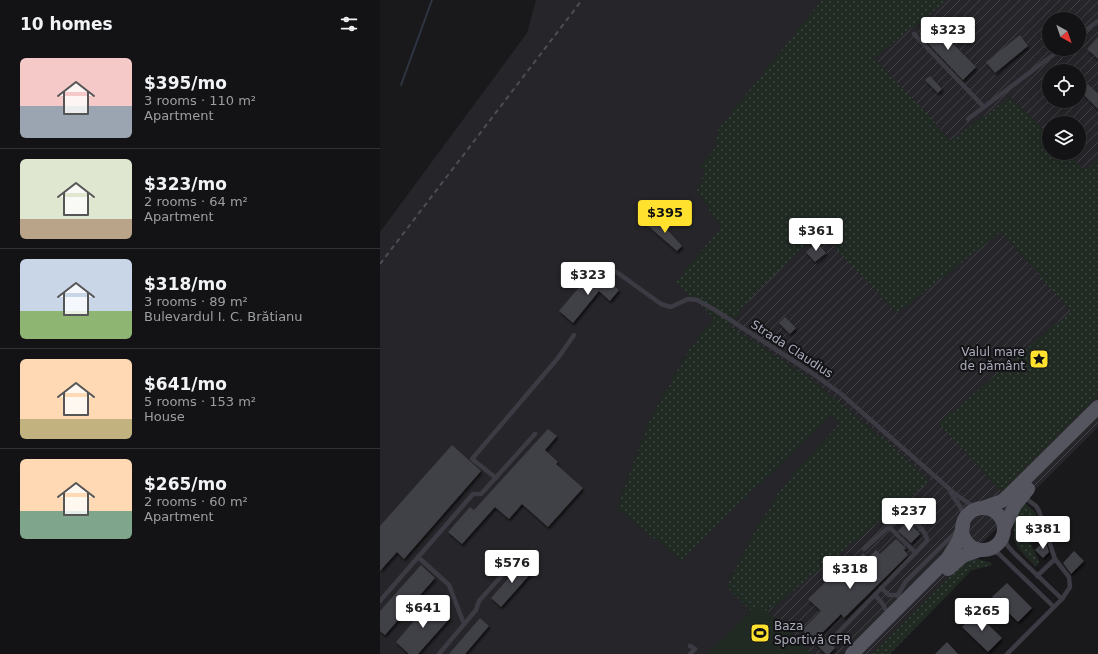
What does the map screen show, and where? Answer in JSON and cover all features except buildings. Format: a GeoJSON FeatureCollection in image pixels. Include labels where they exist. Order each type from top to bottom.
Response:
{"type":"FeatureCollection","features":[{"type":"Feature","properties":{"kind":"main road"},"geometry":{"type":"LineString","coordinates":[[852,654],[948,558],[959,540],[964,523],[969,514],[1002,501],[1010,495],[1098,407]]}},
{"type":"Feature","properties":{"kind":"main road"},"geometry":{"type":"LineString","coordinates":[[863,654],[956,560],[968,553],[997,545],[1004,531],[1010,513],[1022,496],[1098,418]]}},
{"type":"Feature","properties":{"kind":"main road"},"geometry":{"type":"LineString","coordinates":[[979,509],[994,511],[999,516],[1004,531]]}},
{"type":"Feature","properties":{"kind":"main road"},"geometry":{"type":"LineString","coordinates":[[964,523],[963,531],[966,541],[983,550]]}},
{"type":"Feature","properties":{"kind":"lane"},"geometry":{"type":"LineString","coordinates":[[1086,30],[1098,21]]}},
{"type":"Feature","properties":{"kind":"lane"},"geometry":{"type":"LineString","coordinates":[[914,34],[984,107]]}},
{"type":"Feature","properties":{"kind":"lane"},"geometry":{"type":"LineString","coordinates":[[968,118],[1052,56]]}},
{"type":"Feature","properties":{"kind":"lane","name":"Strada Claudius"},"geometry":{"type":"LineString","coordinates":[[611,268],[661,304],[671,307],[688,299],[697,300],[809,370],[840,393],[947,487],[979,509]]}},
{"type":"Feature","properties":{"kind":"lane"},"geometry":{"type":"LineString","coordinates":[[496,478],[472,459],[558,358],[574,335]]}},
{"type":"Feature","properties":{"kind":"lane"},"geometry":{"type":"LineString","coordinates":[[380,601],[473,494],[481,494],[536,434]]}},
{"type":"Feature","properties":{"kind":"lane","name":"Strada Claudius"},"geometry":{"type":"LineString","coordinates":[[947,487],[957,501],[964,523]]}},
{"type":"Feature","properties":{"kind":"lane"},"geometry":{"type":"LineString","coordinates":[[1007,654],[1062,599],[1070,587],[1070,581],[1055,559],[1039,511],[1031,501],[1022,496]]}},
{"type":"Feature","properties":{"kind":"lane"},"geometry":{"type":"LineString","coordinates":[[831,640],[916,553],[927,541],[928,537],[926,533],[907,515],[900,516],[864,549]]}},
{"type":"Feature","properties":{"kind":"lane"},"geometry":{"type":"LineString","coordinates":[[896,596],[906,581],[964,523]]}},
{"type":"Feature","properties":{"kind":"lane"},"geometry":{"type":"LineString","coordinates":[[888,526],[916,553]]}},
{"type":"Feature","properties":{"kind":"lane"},"geometry":{"type":"LineString","coordinates":[[1004,531],[1007,545],[1062,599]]}},
{"type":"Feature","properties":{"kind":"lane"},"geometry":{"type":"LineString","coordinates":[[983,550],[998,553],[1054,607]]}},
{"type":"Feature","properties":{"kind":"lane"},"geometry":{"type":"LineString","coordinates":[[439,654],[476,610],[479,601],[522,553]]}},
{"type":"Feature","properties":{"kind":"lane"},"geometry":{"type":"LineString","coordinates":[[418,557],[448,585],[464,624]]}},
{"type":"Feature","properties":{"kind":"lane"},"geometry":{"type":"LineString","coordinates":[[1037,576],[1055,559]]}},
{"type":"Feature","properties":{"kind":"lane"},"geometry":{"type":"LineString","coordinates":[[882,588],[889,595],[896,596],[913,593]]}},
{"type":"Feature","properties":{"kind":"lane"},"geometry":{"type":"LineString","coordinates":[[848,654],[887,612],[875,595]]}},
{"type":"Feature","properties":{"kind":"lane"},"geometry":{"type":"LineString","coordinates":[[690,646],[695,649],[690,654]]}},
{"type":"Feature","properties":{"kind":"shaded area"},"geometry":{"type":"Polygon","coordinates":[[[536,0],[822,0],[718,129],[716,147],[701,167],[706,171],[697,191],[721,227],[676,282],[714,318],[689,349],[648,423],[617,508],[682,561],[830,415],[840,424],[782,487],[754,532],[726,586],[751,611],[707,654],[380,654],[380,232],[527,33],[536,0]]]}},
{"type":"Feature","properties":{"kind":"shaded area"},"geometry":{"type":"Polygon","coordinates":[[[822,0],[1098,0],[1098,427],[871,654],[707,654],[754,608],[890,444],[806,375],[729,326],[676,282],[721,227],[697,191],[705,171],[700,167],[716,147],[718,129],[822,0]]]}},
{"type":"Feature","properties":{"kind":"shaded area"},"geometry":{"type":"Polygon","coordinates":[[[822,0],[948,0],[874,58],[951,140],[1010,97],[1042,128],[1042,160],[1074,160],[1085,170],[1098,160],[1098,395],[1001,492],[939,423],[1071,311],[1001,232],[897,313],[821,232],[757,291],[729,326],[806,375],[890,444],[930,481],[768,611],[754,608],[751,611],[726,586],[754,532],[782,487],[839,424],[830,415],[682,561],[617,508],[648,423],[689,349],[714,318],[676,282],[721,227],[697,191],[705,171],[700,167],[716,147],[718,129],[822,0]]]}},
{"type":"Feature","properties":{"kind":"shaded area"},"geometry":{"type":"Polygon","coordinates":[[[1025,503],[1036,513],[1037,518],[1027,532],[1031,545],[1039,561],[1036,567],[1018,548],[1014,536],[1016,509],[1025,503]]]}},
{"type":"Feature","properties":{"kind":"shaded area"},"geometry":{"type":"Polygon","coordinates":[[[976,559],[989,562],[993,565],[972,570],[890,654],[871,654],[963,562],[976,559]]]}},
{"type":"Feature","properties":{"kind":"shaded area","name":"Baza Sportivă CFR"},"geometry":{"type":"Polygon","coordinates":[[[754,608],[768,611],[812,654],[707,654],[754,608]]]}},
{"type":"Feature","properties":{"kind":"waterway"},"geometry":{"type":"LineString","coordinates":[[401,85],[432,0]]}},
{"type":"Feature","properties":{"kind":"railway"},"geometry":{"type":"LineString","coordinates":[[380,264],[582,0]]}},
{"type":"Feature","properties":{"kind":"place","name":"Valul mare de pământ"},"geometry":{"type":"Point","coordinates":[1039,359]}},
{"type":"Feature","properties":{"kind":"place","name":"Baza Sportivă CFR"},"geometry":{"type":"Point","coordinates":[760,633]}}]}
